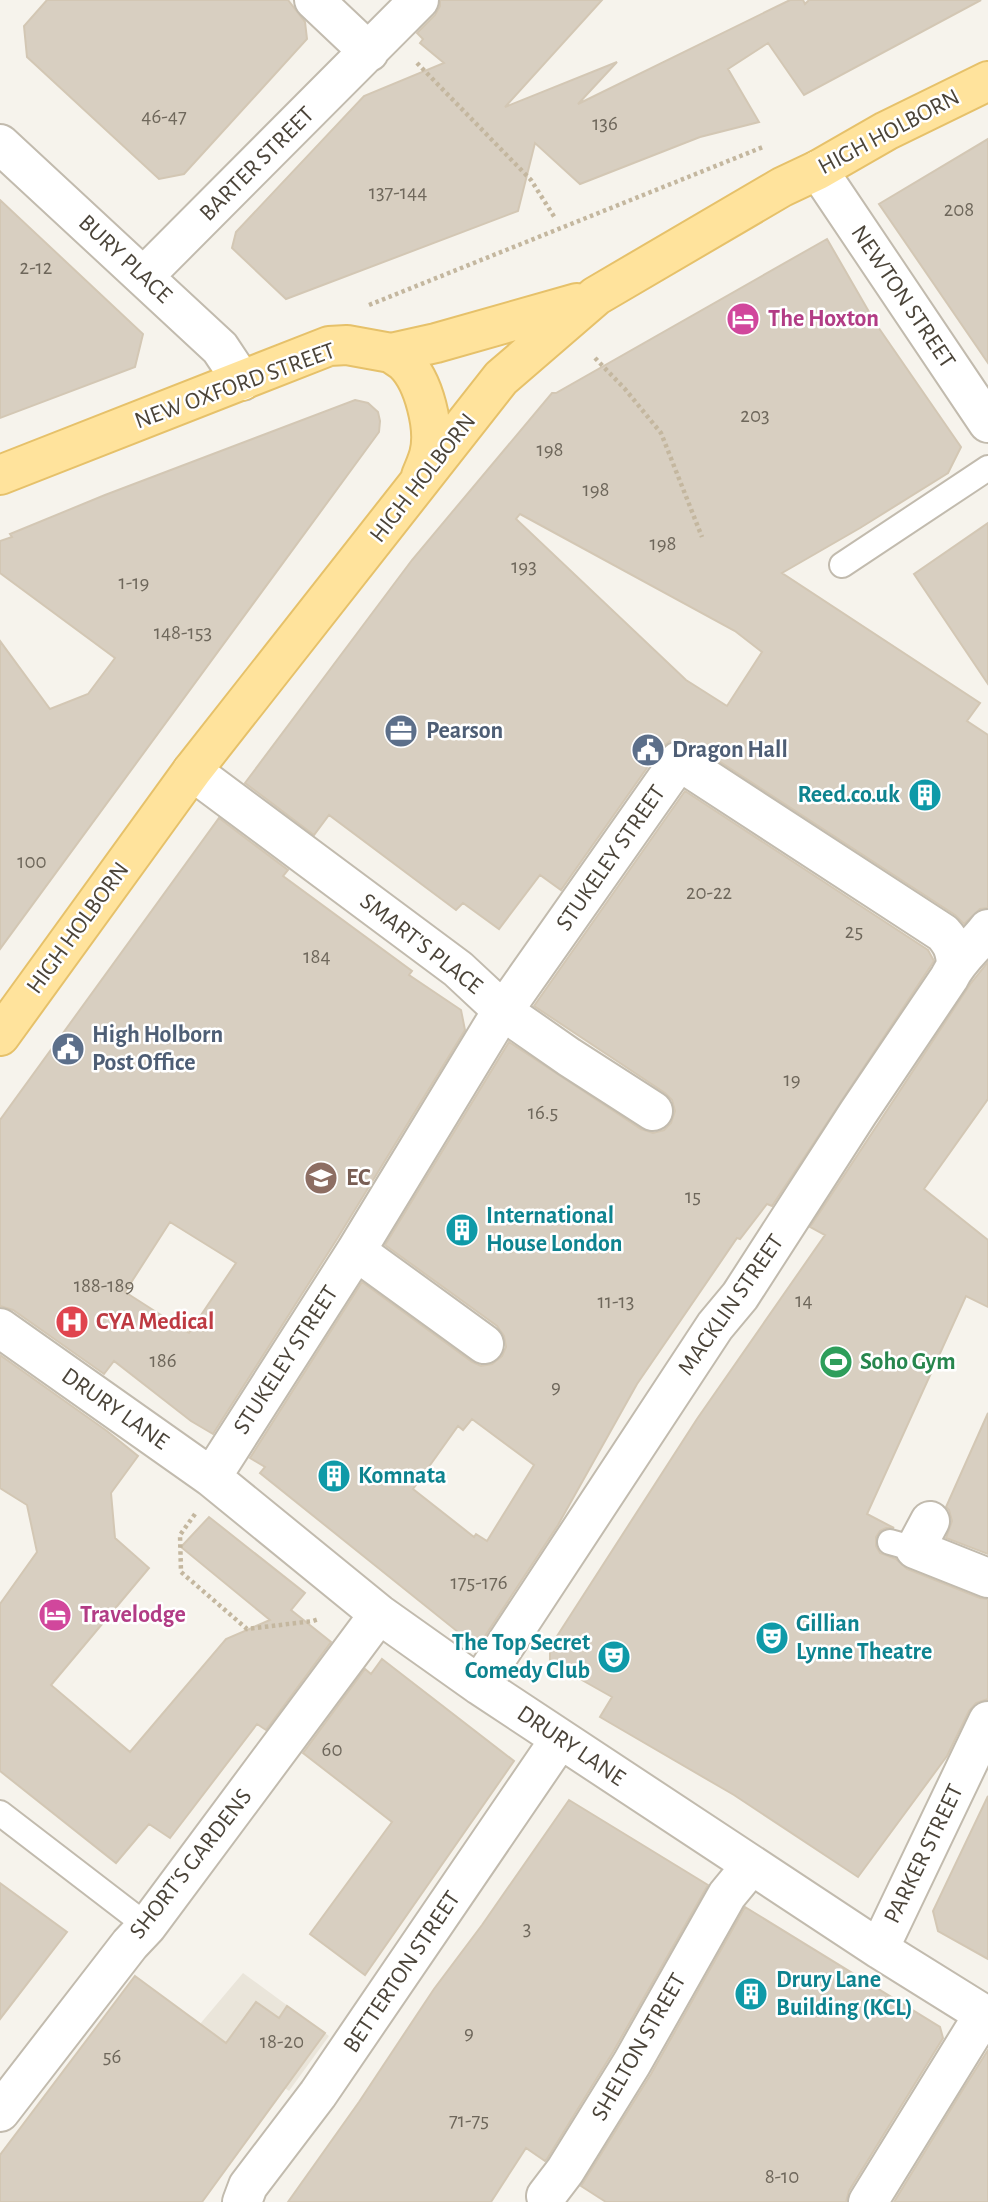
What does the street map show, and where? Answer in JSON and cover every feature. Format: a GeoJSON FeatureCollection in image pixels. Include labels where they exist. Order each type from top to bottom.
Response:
{"type":"FeatureCollection","features":[{"type":"Feature","properties":{"kind":"main road","name":"HIGH HOLBORN"},"geometry":{"type":"LineString","coordinates":[[0,1036],[192,772],[501,379],[596,296],[782,187],[988,80]]}},
{"type":"Feature","properties":{"kind":"main road","name":"NEW OXFORD STREET"},"geometry":{"type":"LineString","coordinates":[[0,475],[329,346],[347,345],[391,353],[532,317],[596,296]]}},
{"type":"Feature","properties":{"kind":"main road"},"geometry":{"type":"LineString","coordinates":[[391,353],[413,373],[428,409],[431,428],[430,454],[419,483]]}},
{"type":"Feature","properties":{"kind":"street"},"geometry":{"type":"LineString","coordinates":[[314,0],[369,52]]}},
{"type":"Feature","properties":{"kind":"street","name":"BARTER STREET"},"geometry":{"type":"LineString","coordinates":[[144,276],[419,0]]}},
{"type":"Feature","properties":{"kind":"street","name":"BURY PLACE"},"geometry":{"type":"LineString","coordinates":[[0,144],[220,348],[232,362],[242,381]]}},
{"type":"Feature","properties":{"kind":"street","name":"NEWTON STREET"},"geometry":{"type":"LineString","coordinates":[[818,170],[988,424]]}},
{"type":"Feature","properties":{"kind":"street","name":"STUKELEY STREET"},"geometry":{"type":"LineString","coordinates":[[216,1469],[356,1251],[503,1011],[679,761],[943,933],[955,950],[956,964]]}},
{"type":"Feature","properties":{"kind":"street","name":"SMART'S PLACE"},"geometry":{"type":"LineString","coordinates":[[192,772],[458,969],[503,1011],[653,1111]]}},
{"type":"Feature","properties":{"kind":"street","name":"MACKLIN STREET"},"geometry":{"type":"LineString","coordinates":[[479,1685],[715,1326],[740,1296],[956,964],[988,929]]}},
{"type":"Feature","properties":{"kind":"street"},"geometry":{"type":"LineString","coordinates":[[356,1251],[484,1344]]}},
{"type":"Feature","properties":{"kind":"street","name":"DRURY LANE"},"geometry":{"type":"LineString","coordinates":[[0,1328],[222,1485],[370,1607],[479,1685],[879,1949],[986,2016]]}},
{"type":"Feature","properties":{"kind":"street"},"geometry":{"type":"LineString","coordinates":[[912,1537],[988,1578]]}},
{"type":"Feature","properties":{"kind":"street","name":"SHORT'S GARDENS"},"geometry":{"type":"LineString","coordinates":[[0,2112],[130,1944],[147,1926],[370,1607]]}},
{"type":"Feature","properties":{"kind":"street","name":"PARKER STREET"},"geometry":{"type":"LineString","coordinates":[[879,1949],[988,1721]]}},
{"type":"Feature","properties":{"kind":"street","name":"BETTERTON STREET"},"geometry":{"type":"LineString","coordinates":[[242,2202],[248,2186],[318,2094],[560,1739]]}},
{"type":"Feature","properties":{"kind":"street","name":"SHELTON STREET"},"geometry":{"type":"LineString","coordinates":[[544,2200],[632,2063],[727,1895],[741,1878]]}},
{"type":"Feature","properties":{"kind":"street"},"geometry":{"type":"LineString","coordinates":[[867,2202],[986,2016]]}},
{"type":"Feature","properties":{"kind":"lane"},"geometry":{"type":"LineString","coordinates":[[842,565],[988,468]]}},
{"type":"Feature","properties":{"kind":"lane"},"geometry":{"type":"LineString","coordinates":[[0,1814],[147,1926]]}},
{"type":"Feature","properties":{"kind":"path"},"geometry":{"type":"LineString","coordinates":[[414,60],[531,180],[555,218]]}},
{"type":"Feature","properties":{"kind":"path"},"geometry":{"type":"LineString","coordinates":[[329,346],[371,303],[766,145]]}},
{"type":"Feature","properties":{"kind":"path"},"geometry":{"type":"LineString","coordinates":[[595,358],[661,433],[702,537]]}},
{"type":"Feature","properties":{"kind":"path"},"geometry":{"type":"LineString","coordinates":[[200,1508],[180,1535],[181,1572],[247,1629],[313,1621],[370,1607]]}},
{"type":"Feature","properties":{"kind":"shaded area"},"geometry":{"type":"Polygon","coordinates":[[[243,1973],[329,2036],[289,2091],[229,2049],[200,2024],[243,1973]]]}},
{"type":"Feature","properties":{"kind":"building"},"geometry":{"type":"Polygon","coordinates":[[[47,0],[288,0],[305,22],[307,39],[184,174],[159,179],[27,57],[24,26],[47,0]]]}},
{"type":"Feature","properties":{"kind":"building"},"geometry":{"type":"Polygon","coordinates":[[[440,0],[602,0],[505,107],[617,62],[578,104],[790,0],[803,0],[805,4],[809,0],[981,0],[804,95],[768,43],[728,69],[759,122],[700,137],[580,184],[535,143],[518,211],[286,299],[232,248],[236,232],[364,96],[444,63],[420,43],[423,39],[417,33],[435,15],[440,0]]]}},
{"type":"Feature","properties":{"kind":"building"},"geometry":{"type":"Polygon","coordinates":[[[988,139],[988,363],[879,204],[988,139]]]}},
{"type":"Feature","properties":{"kind":"building"},"geometry":{"type":"Polygon","coordinates":[[[0,200],[143,334],[135,367],[0,418],[0,200]]]}},
{"type":"Feature","properties":{"kind":"building"},"geometry":{"type":"Polygon","coordinates":[[[827,239],[876,324],[961,447],[948,473],[782,573],[980,703],[967,721],[988,735],[988,908],[980,909],[964,924],[955,915],[681,739],[670,741],[661,748],[561,890],[540,875],[499,929],[463,903],[456,910],[329,815],[314,835],[245,783],[412,560],[552,393],[827,239]],[[520,514],[516,519],[686,680],[727,706],[762,652],[735,631],[520,514]]]}},
{"type":"Feature","properties":{"kind":"building"},"geometry":{"type":"Polygon","coordinates":[[[355,400],[368,403],[378,412],[379,432],[0,949],[0,641],[50,709],[88,694],[115,658],[0,573],[0,541],[12,537],[10,534],[105,495],[355,400]]]}},
{"type":"Feature","properties":{"kind":"building"},"geometry":{"type":"Polygon","coordinates":[[[988,523],[988,684],[914,574],[988,523]]]}},
{"type":"Feature","properties":{"kind":"building"},"geometry":{"type":"Polygon","coordinates":[[[685,791],[928,950],[934,961],[772,1206],[767,1204],[740,1239],[737,1238],[637,1384],[558,1525],[485,1636],[468,1640],[260,1473],[265,1467],[250,1458],[362,1282],[472,1362],[481,1366],[492,1364],[502,1356],[506,1347],[504,1336],[497,1326],[385,1245],[509,1042],[641,1129],[653,1133],[664,1130],[671,1123],[675,1111],[672,1100],[665,1093],[534,1006],[685,791]],[[472,1419],[463,1430],[458,1426],[413,1489],[474,1537],[476,1534],[487,1541],[534,1465],[472,1419]]]}},
{"type":"Feature","properties":{"kind":"building"},"geometry":{"type":"Polygon","coordinates":[[[219,818],[288,870],[283,876],[412,971],[409,975],[461,1010],[465,1030],[213,1434],[191,1421],[114,1361],[104,1374],[13,1310],[0,1306],[0,1120],[219,818]],[[170,1222],[125,1292],[189,1333],[236,1263],[170,1222]]]}},
{"type":"Feature","properties":{"kind":"building","name":"Gillian Lynne Theatre"},"geometry":{"type":"Polygon","coordinates":[[[988,962],[988,1099],[924,1189],[988,1240],[988,1307],[966,1296],[867,1514],[894,1528],[880,1531],[876,1537],[876,1546],[880,1553],[896,1559],[907,1569],[988,1599],[988,1699],[976,1703],[969,1711],[947,1756],[858,1877],[734,1795],[600,1717],[612,1697],[550,1662],[550,1647],[697,1419],[825,1235],[810,1227],[971,983],[988,962]]]}},
{"type":"Feature","properties":{"kind":"building","name":"Travelodge"},"geometry":{"type":"Polygon","coordinates":[[[0,1355],[138,1456],[111,1493],[115,1538],[149,1568],[51,1685],[130,1752],[226,1639],[270,1620],[181,1547],[209,1517],[305,1593],[291,1610],[331,1642],[266,1730],[257,1724],[170,1838],[149,1824],[116,1863],[0,1771],[0,1604],[37,1552],[27,1505],[0,1488],[0,1355]]]}},
{"type":"Feature","properties":{"kind":"building"},"geometry":{"type":"Polygon","coordinates":[[[988,1413],[988,1554],[946,1538],[952,1521],[946,1507],[988,1413]]]}},
{"type":"Feature","properties":{"kind":"building"},"geometry":{"type":"Polygon","coordinates":[[[382,1659],[514,1761],[365,1975],[310,1934],[392,1822],[303,1753],[365,1669],[371,1674],[382,1659]]]}},
{"type":"Feature","properties":{"kind":"building"},"geometry":{"type":"Polygon","coordinates":[[[988,1796],[988,1959],[938,1931],[933,1911],[988,1796]]]}},
{"type":"Feature","properties":{"kind":"building"},"geometry":{"type":"Polygon","coordinates":[[[569,1800],[708,1885],[613,2052],[547,2159],[545,2161],[526,2148],[491,2202],[288,2202],[434,1989],[569,1800]]]}},
{"type":"Feature","properties":{"kind":"building"},"geometry":{"type":"Polygon","coordinates":[[[0,1883],[67,1932],[0,2019],[0,1883]]]}},
{"type":"Feature","properties":{"kind":"building"},"geometry":{"type":"Polygon","coordinates":[[[745,1907],[940,2027],[943,2038],[849,2191],[846,2202],[606,2202],[581,2186],[651,2074],[745,1907]]]}},
{"type":"Feature","properties":{"kind":"building"},"geometry":{"type":"Polygon","coordinates":[[[135,1976],[226,2043],[256,2002],[279,2018],[287,2006],[325,2033],[202,2202],[0,2202],[0,2155],[135,1976]]]}},
{"type":"Feature","properties":{"kind":"building"},"geometry":{"type":"Polygon","coordinates":[[[988,2050],[988,2202],[894,2202],[962,2091],[988,2050]]]}},
{"type":"Feature","properties":{"kind":"place","name":"The Hoxton"},"geometry":{"type":"Point","coordinates":[743,319]}},
{"type":"Feature","properties":{"kind":"place","name":"Pearson"},"geometry":{"type":"Point","coordinates":[401,731]}},
{"type":"Feature","properties":{"kind":"place","name":"Dragon Hall"},"geometry":{"type":"Point","coordinates":[648,750]}},
{"type":"Feature","properties":{"kind":"place","name":"Reed.co.uk"},"geometry":{"type":"Point","coordinates":[925,795]}},
{"type":"Feature","properties":{"kind":"place","name":"High Holborn Post Office"},"geometry":{"type":"Point","coordinates":[68,1049]}},
{"type":"Feature","properties":{"kind":"place","name":"EC"},"geometry":{"type":"Point","coordinates":[321,1178]}},
{"type":"Feature","properties":{"kind":"place","name":"International House London"},"geometry":{"type":"Point","coordinates":[462,1230]}},
{"type":"Feature","properties":{"kind":"place","name":"CYA Medical"},"geometry":{"type":"Point","coordinates":[72,1322]}},
{"type":"Feature","properties":{"kind":"place","name":"Soho Gym"},"geometry":{"type":"Point","coordinates":[836,1362]}},
{"type":"Feature","properties":{"kind":"place","name":"Komnata"},"geometry":{"type":"Point","coordinates":[334,1476]}},
{"type":"Feature","properties":{"kind":"place","name":"Travelodge"},"geometry":{"type":"Point","coordinates":[55,1615]}},
{"type":"Feature","properties":{"kind":"place","name":"Gillian Lynne Theatre"},"geometry":{"type":"Point","coordinates":[772,1638]}},
{"type":"Feature","properties":{"kind":"place","name":"The Top Secret Comedy Club"},"geometry":{"type":"Point","coordinates":[614,1657]}},
{"type":"Feature","properties":{"kind":"place","name":"Drury Lane Building (KCL)"},"geometry":{"type":"Point","coordinates":[751,1994]}}]}
